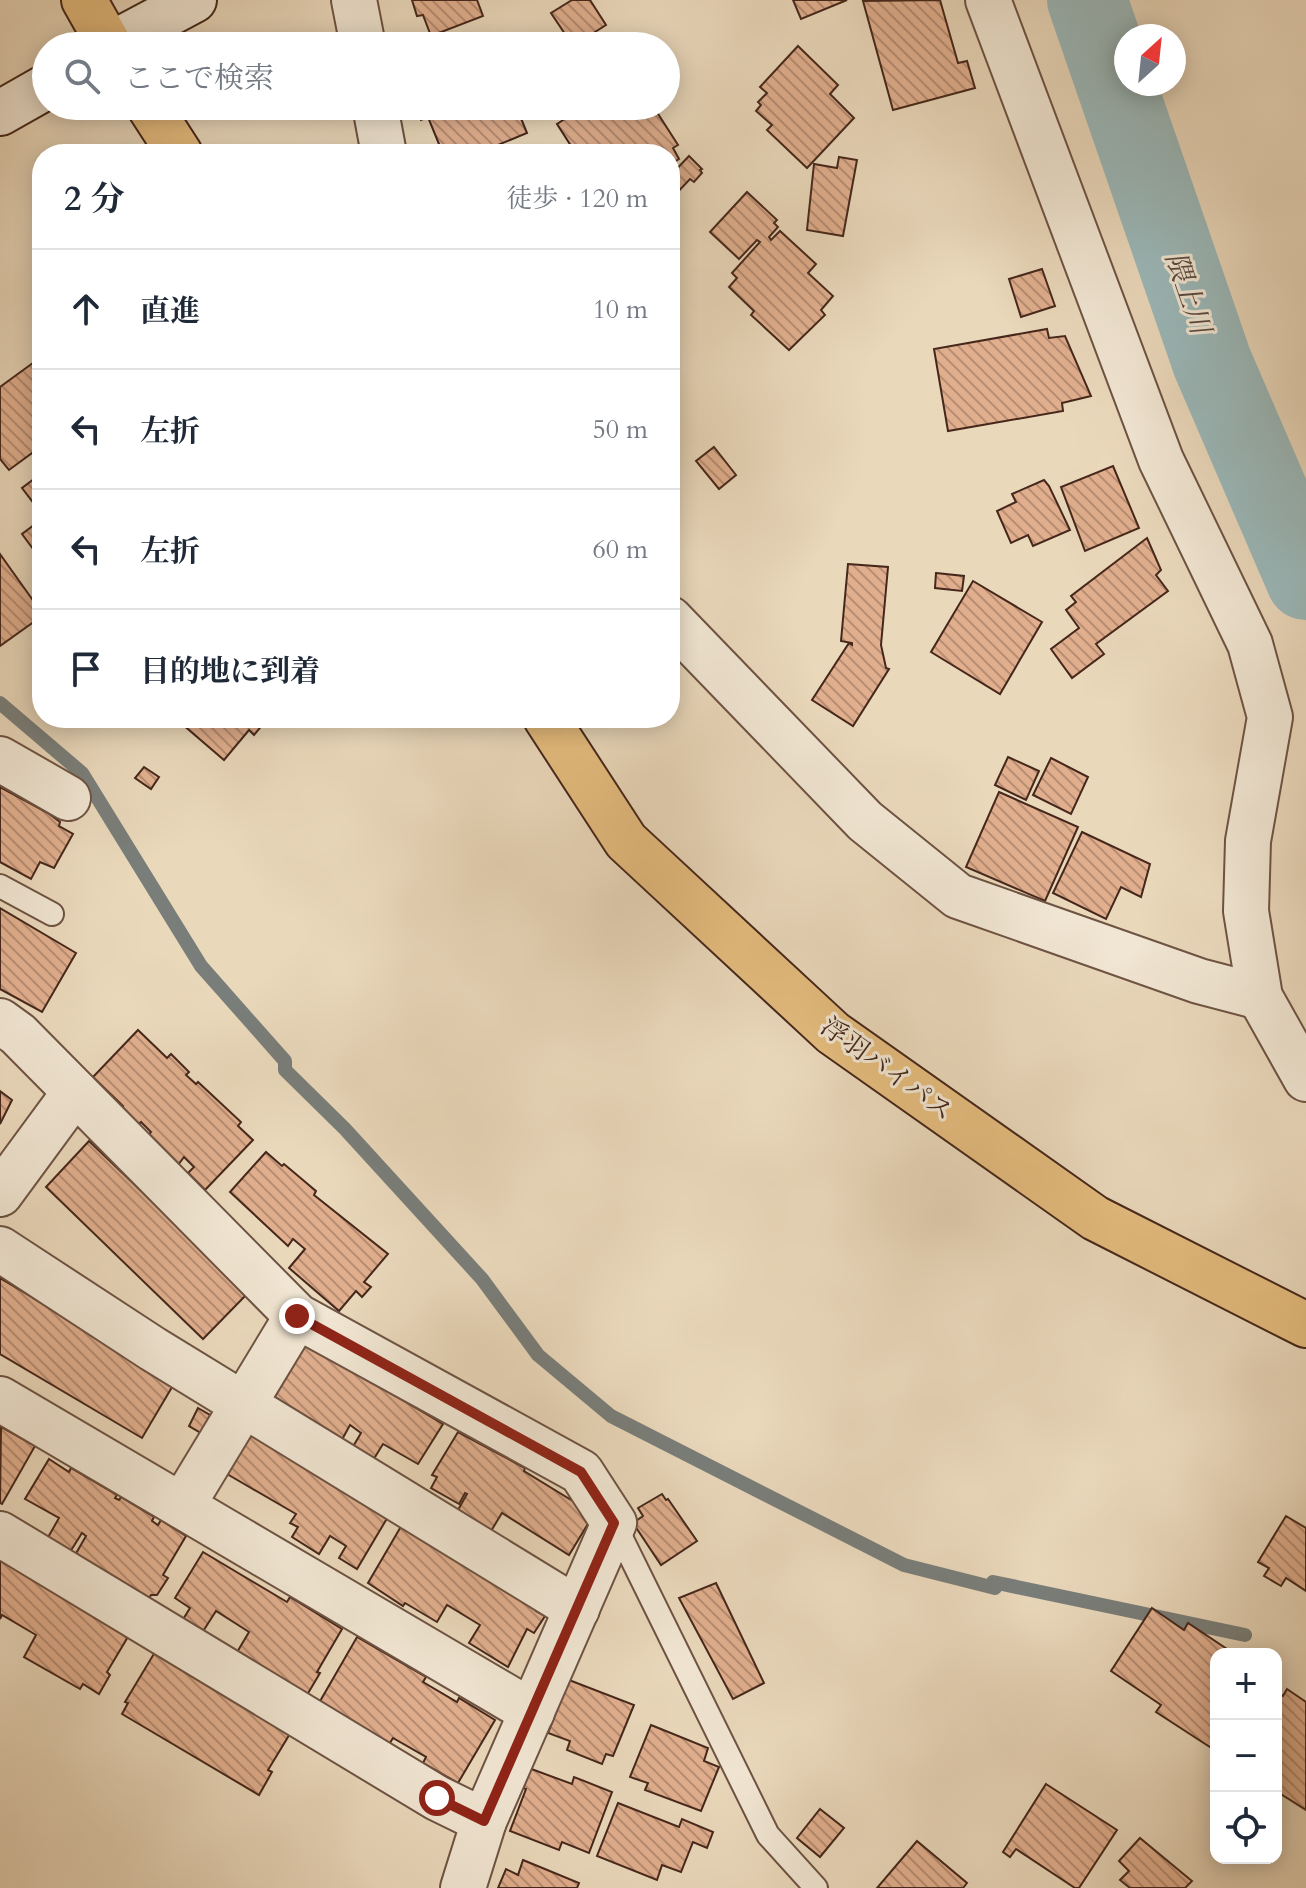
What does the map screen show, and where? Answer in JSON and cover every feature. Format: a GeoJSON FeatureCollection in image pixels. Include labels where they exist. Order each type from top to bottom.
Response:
{"type":"FeatureCollection","features":[{"type":"Feature","properties":{"kind":"highway"},"geometry":{"type":"LineString","coordinates":[[84,0],[101,32]]}},
{"type":"Feature","properties":{"kind":"highway"},"geometry":{"type":"LineString","coordinates":[[158,120],[174,144]]}},
{"type":"Feature","properties":{"kind":"highway","name":"浮羽バイパス"},"geometry":{"type":"LineString","coordinates":[[553,728],[626,841],[833,1033],[1095,1218],[1306,1325]]}},
{"type":"Feature","properties":{"kind":"street"},"geometry":{"type":"LineString","coordinates":[[135,32],[194,0]]}},
{"type":"Feature","properties":{"kind":"street"},"geometry":{"type":"LineString","coordinates":[[354,0],[360,32]]}},
{"type":"Feature","properties":{"kind":"street"},"geometry":{"type":"LineString","coordinates":[[988,0],[1161,460],[1250,644],[1270,717],[1248,841],[1246,911],[1260,997],[1306,1079]]}},
{"type":"Feature","properties":{"kind":"street"},"geometry":{"type":"LineString","coordinates":[[0,113],[32,95]]}},
{"type":"Feature","properties":{"kind":"street"},"geometry":{"type":"LineString","coordinates":[[378,120],[382,144]]}},
{"type":"Feature","properties":{"kind":"street"},"geometry":{"type":"LineString","coordinates":[[680,629],[865,821],[958,896],[1199,981],[1260,997]]}},
{"type":"Feature","properties":{"kind":"street"},"geometry":{"type":"LineString","coordinates":[[0,759],[68,798]]}},
{"type":"Feature","properties":{"kind":"street"},"geometry":{"type":"LineString","coordinates":[[0,1021],[18,1034],[297,1316],[581,1472],[614,1523],[484,1821],[463,1888]]}},
{"type":"Feature","properties":{"kind":"street"},"geometry":{"type":"LineString","coordinates":[[0,1194],[75,1092]]}},
{"type":"Feature","properties":{"kind":"street"},"geometry":{"type":"LineString","coordinates":[[0,1249],[577,1609]]}},
{"type":"Feature","properties":{"kind":"street"},"geometry":{"type":"LineString","coordinates":[[182,1506],[297,1316]]}},
{"type":"Feature","properties":{"kind":"street"},"geometry":{"type":"LineString","coordinates":[[0,1399],[532,1712]]}},
{"type":"Feature","properties":{"kind":"street"},"geometry":{"type":"LineString","coordinates":[[0,1534],[437,1798],[484,1821]]}},
{"type":"Feature","properties":{"kind":"lane"},"geometry":{"type":"LineString","coordinates":[[0,886],[52,914]]}},
{"type":"Feature","properties":{"kind":"lane"},"geometry":{"type":"LineString","coordinates":[[614,1523],[768,1835],[816,1888]]}},
{"type":"Feature","properties":{"kind":"building"},"geometry":{"type":"Polygon","coordinates":[[[412,0],[477,0],[483,16],[441,32],[429,32],[423,15],[417,16],[412,0]]]}},
{"type":"Feature","properties":{"kind":"building"},"geometry":{"type":"Polygon","coordinates":[[[572,0],[590,0],[606,25],[595,32],[564,32],[551,13],[572,0]]]}},
{"type":"Feature","properties":{"kind":"building"},"geometry":{"type":"Polygon","coordinates":[[[793,0],[847,0],[801,19],[793,0]]]}},
{"type":"Feature","properties":{"kind":"building"},"geometry":{"type":"Polygon","coordinates":[[[940,0],[958,63],[967,61],[975,88],[893,110],[863,1],[940,0]]]}},
{"type":"Feature","properties":{"kind":"building"},"geometry":{"type":"Polygon","coordinates":[[[798,46],[838,85],[830,94],[854,118],[807,168],[767,130],[772,125],[756,111],[761,105],[758,102],[767,93],[760,87],[798,46]]]}},
{"type":"Feature","properties":{"kind":"building"},"geometry":{"type":"Polygon","coordinates":[[[429,120],[522,120],[527,133],[500,144],[439,144],[429,120]]]}},
{"type":"Feature","properties":{"kind":"building"},"geometry":{"type":"Polygon","coordinates":[[[563,120],[662,120],[677,144],[570,144],[557,124],[563,120]]]}},
{"type":"Feature","properties":{"kind":"building"},"geometry":{"type":"Polygon","coordinates":[[[689,156],[702,169],[702,173],[694,182],[690,179],[680,190],[680,165],[689,156]]]}},
{"type":"Feature","properties":{"kind":"building"},"geometry":{"type":"Polygon","coordinates":[[[839,157],[857,160],[843,236],[807,230],[814,164],[837,168],[839,157]]]}},
{"type":"Feature","properties":{"kind":"building"},"geometry":{"type":"Polygon","coordinates":[[[747,192],[777,220],[774,223],[778,227],[769,237],[771,240],[780,231],[816,264],[808,273],[833,296],[821,310],[825,315],[789,350],[751,315],[754,311],[729,287],[737,278],[732,273],[760,242],[757,240],[739,259],[710,232],[747,192]]]}},
{"type":"Feature","properties":{"kind":"building"},"geometry":{"type":"Polygon","coordinates":[[[1042,269],[1055,306],[1021,317],[1009,279],[1042,269]]]}},
{"type":"Feature","properties":{"kind":"building"},"geometry":{"type":"Polygon","coordinates":[[[1047,329],[1049,338],[1065,336],[1091,396],[1062,403],[1063,411],[948,431],[934,349],[1047,329]]]}},
{"type":"Feature","properties":{"kind":"building"},"geometry":{"type":"Polygon","coordinates":[[[32,364],[32,453],[9,470],[0,459],[0,387],[32,364]]]}},
{"type":"Feature","properties":{"kind":"building"},"geometry":{"type":"Polygon","coordinates":[[[714,447],[736,475],[719,489],[696,461],[714,447]]]}},
{"type":"Feature","properties":{"kind":"building"},"geometry":{"type":"Polygon","coordinates":[[[1113,466],[1139,528],[1085,551],[1061,487],[1113,466]]]}},
{"type":"Feature","properties":{"kind":"building"},"geometry":{"type":"Polygon","coordinates":[[[32,480],[32,501],[22,488],[32,480]]]}},
{"type":"Feature","properties":{"kind":"building"},"geometry":{"type":"Polygon","coordinates":[[[1044,480],[1070,530],[1033,546],[1028,535],[1011,543],[997,511],[1016,502],[1012,494],[1044,480]]]}},
{"type":"Feature","properties":{"kind":"building"},"geometry":{"type":"Polygon","coordinates":[[[32,526],[32,548],[22,534],[32,526]]]}},
{"type":"Feature","properties":{"kind":"building"},"geometry":{"type":"Polygon","coordinates":[[[1147,538],[1161,570],[1156,575],[1168,591],[1096,644],[1104,654],[1072,678],[1051,649],[1079,628],[1066,610],[1076,602],[1071,596],[1147,538]]]}},
{"type":"Feature","properties":{"kind":"building"},"geometry":{"type":"Polygon","coordinates":[[[0,554],[32,599],[32,623],[0,646],[0,554]]]}},
{"type":"Feature","properties":{"kind":"building"},"geometry":{"type":"Polygon","coordinates":[[[848,564],[888,567],[881,645],[886,668],[889,669],[853,726],[812,700],[849,643],[852,645],[852,643],[841,641],[848,564]]]}},
{"type":"Feature","properties":{"kind":"building"},"geometry":{"type":"Polygon","coordinates":[[[936,573],[964,576],[962,591],[935,588],[936,573]]]}},
{"type":"Feature","properties":{"kind":"building"},"geometry":{"type":"Polygon","coordinates":[[[973,581],[1042,622],[1000,694],[931,652],[973,581]]]}},
{"type":"Feature","properties":{"kind":"building"},"geometry":{"type":"Polygon","coordinates":[[[187,728],[260,728],[254,735],[249,730],[224,760],[187,728]]]}},
{"type":"Feature","properties":{"kind":"building"},"geometry":{"type":"Polygon","coordinates":[[[1008,757],[1039,771],[1026,800],[995,785],[1008,757]]]}},
{"type":"Feature","properties":{"kind":"building"},"geometry":{"type":"Polygon","coordinates":[[[1051,758],[1088,777],[1071,814],[1033,795],[1051,758]]]}},
{"type":"Feature","properties":{"kind":"building"},"geometry":{"type":"Polygon","coordinates":[[[144,767],[159,777],[151,789],[135,778],[144,767]]]}},
{"type":"Feature","properties":{"kind":"building"},"geometry":{"type":"Polygon","coordinates":[[[0,787],[48,813],[60,822],[59,826],[73,834],[54,868],[40,862],[31,879],[0,862],[0,787]]]}},
{"type":"Feature","properties":{"kind":"building"},"geometry":{"type":"Polygon","coordinates":[[[999,792],[1078,827],[1045,901],[966,867],[999,792]]]}},
{"type":"Feature","properties":{"kind":"building"},"geometry":{"type":"Polygon","coordinates":[[[1082,832],[1150,864],[1141,897],[1121,887],[1106,919],[1053,893],[1082,832]]]}},
{"type":"Feature","properties":{"kind":"building"},"geometry":{"type":"Polygon","coordinates":[[[0,908],[76,953],[42,1012],[0,989],[0,908]]]}},
{"type":"Feature","properties":{"kind":"building"},"geometry":{"type":"Polygon","coordinates":[[[138,1030],[167,1058],[171,1054],[189,1072],[186,1075],[196,1084],[198,1082],[241,1122],[238,1126],[253,1140],[205,1190],[188,1173],[194,1167],[184,1157],[178,1165],[148,1135],[151,1132],[141,1122],[137,1126],[120,1109],[123,1106],[93,1077],[138,1030]]]}},
{"type":"Feature","properties":{"kind":"building"},"geometry":{"type":"Polygon","coordinates":[[[0,1091],[12,1100],[0,1124],[0,1091]]]}},
{"type":"Feature","properties":{"kind":"building"},"geometry":{"type":"Polygon","coordinates":[[[89,1141],[248,1293],[203,1339],[46,1187],[89,1141]]]}},
{"type":"Feature","properties":{"kind":"building"},"geometry":{"type":"Polygon","coordinates":[[[266,1152],[388,1254],[364,1282],[371,1287],[362,1297],[356,1291],[339,1311],[289,1268],[305,1249],[293,1239],[288,1246],[230,1192],[266,1152]]]}},
{"type":"Feature","properties":{"kind":"building"},"geometry":{"type":"Polygon","coordinates":[[[0,1278],[175,1382],[142,1438],[0,1354],[0,1278]]]}},
{"type":"Feature","properties":{"kind":"building"},"geometry":{"type":"Polygon","coordinates":[[[306,1343],[443,1424],[418,1464],[383,1444],[372,1462],[351,1450],[361,1433],[350,1425],[339,1445],[270,1405],[306,1343]]]}},
{"type":"Feature","properties":{"kind":"building"},"geometry":{"type":"Polygon","coordinates":[[[198,1408],[210,1415],[201,1433],[189,1426],[198,1408]]]}},
{"type":"Feature","properties":{"kind":"building"},"geometry":{"type":"Polygon","coordinates":[[[1,1427],[35,1446],[2,1504],[0,1503],[1,1427]]]}},
{"type":"Feature","properties":{"kind":"building"},"geometry":{"type":"Polygon","coordinates":[[[458,1432],[525,1468],[524,1471],[594,1514],[569,1555],[502,1513],[491,1531],[458,1510],[467,1494],[459,1504],[431,1488],[437,1477],[432,1475],[458,1432]]]}},
{"type":"Feature","properties":{"kind":"building"},"geometry":{"type":"Polygon","coordinates":[[[252,1434],[389,1515],[357,1569],[339,1558],[346,1546],[330,1536],[319,1554],[292,1537],[298,1527],[290,1523],[296,1514],[227,1474],[252,1434]]]}},
{"type":"Feature","properties":{"kind":"building"},"geometry":{"type":"Polygon","coordinates":[[[49,1459],[117,1495],[115,1498],[119,1500],[121,1497],[154,1517],[152,1521],[158,1525],[161,1520],[186,1536],[163,1575],[168,1578],[157,1595],[151,1595],[148,1600],[74,1557],[86,1536],[82,1533],[70,1552],[47,1539],[59,1518],[25,1499],[49,1459]]]}},
{"type":"Feature","properties":{"kind":"building"},"geometry":{"type":"Polygon","coordinates":[[[662,1494],[697,1541],[661,1565],[633,1523],[643,1516],[638,1508],[662,1494]]]}},
{"type":"Feature","properties":{"kind":"building"},"geometry":{"type":"Polygon","coordinates":[[[1286,1516],[1306,1528],[1306,1591],[1286,1578],[1281,1586],[1264,1576],[1269,1568],[1258,1562],[1286,1516]]]}},
{"type":"Feature","properties":{"kind":"building"},"geometry":{"type":"Polygon","coordinates":[[[403,1523],[539,1605],[536,1611],[545,1616],[534,1633],[527,1629],[508,1667],[469,1643],[480,1625],[447,1605],[437,1622],[405,1603],[403,1606],[368,1583],[403,1523]]]}},
{"type":"Feature","properties":{"kind":"building"},"geometry":{"type":"Polygon","coordinates":[[[203,1552],[287,1602],[290,1597],[342,1629],[307,1695],[236,1654],[249,1632],[216,1611],[202,1633],[182,1621],[190,1608],[175,1598],[203,1552]]]}},
{"type":"Feature","properties":{"kind":"building"},"geometry":{"type":"Polygon","coordinates":[[[0,1557],[129,1635],[107,1672],[110,1675],[99,1694],[83,1684],[80,1689],[24,1657],[36,1635],[2,1615],[0,1619],[0,1557]]]}},
{"type":"Feature","properties":{"kind":"building"},"geometry":{"type":"Polygon","coordinates":[[[716,1583],[764,1683],[733,1699],[679,1598],[716,1583]]]}},
{"type":"Feature","properties":{"kind":"building"},"geometry":{"type":"Polygon","coordinates":[[[1152,1608],[1184,1630],[1188,1623],[1226,1648],[1210,1648],[1210,1747],[1156,1712],[1161,1705],[1111,1671],[1152,1608]]]}},
{"type":"Feature","properties":{"kind":"building"},"geometry":{"type":"Polygon","coordinates":[[[357,1637],[426,1677],[423,1682],[457,1702],[459,1698],[495,1720],[458,1783],[423,1763],[426,1757],[393,1738],[388,1746],[319,1703],[357,1637]]]}},
{"type":"Feature","properties":{"kind":"building"},"geometry":{"type":"Polygon","coordinates":[[[155,1652],[291,1732],[268,1770],[272,1772],[259,1795],[122,1714],[128,1703],[125,1702],[155,1652]]]}},
{"type":"Feature","properties":{"kind":"building"},"geometry":{"type":"Polygon","coordinates":[[[569,1680],[634,1705],[613,1756],[606,1754],[602,1764],[567,1750],[570,1741],[548,1733],[569,1680]]]}},
{"type":"Feature","properties":{"kind":"building"},"geometry":{"type":"Polygon","coordinates":[[[1287,1689],[1306,1702],[1306,1810],[1282,1795],[1283,1696],[1287,1689]]]}},
{"type":"Feature","properties":{"kind":"building"},"geometry":{"type":"Polygon","coordinates":[[[651,1725],[708,1748],[704,1761],[719,1767],[701,1811],[645,1790],[648,1783],[630,1777],[651,1725]]]}},
{"type":"Feature","properties":{"kind":"building"},"geometry":{"type":"Polygon","coordinates":[[[526,1767],[572,1784],[574,1777],[612,1792],[589,1853],[562,1842],[559,1850],[510,1831],[526,1789],[519,1786],[526,1767]]]}},
{"type":"Feature","properties":{"kind":"building"},"geometry":{"type":"Polygon","coordinates":[[[1046,1784],[1117,1830],[1079,1888],[1016,1849],[1010,1857],[1003,1852],[1046,1784]]]}},
{"type":"Feature","properties":{"kind":"building"},"geometry":{"type":"Polygon","coordinates":[[[618,1803],[679,1827],[682,1819],[713,1832],[707,1848],[693,1842],[681,1872],[662,1865],[657,1880],[597,1856],[618,1803]]]}},
{"type":"Feature","properties":{"kind":"building"},"geometry":{"type":"Polygon","coordinates":[[[820,1809],[844,1828],[820,1857],[797,1838],[820,1809]]]}},
{"type":"Feature","properties":{"kind":"building"},"geometry":{"type":"Polygon","coordinates":[[[1140,1838],[1192,1881],[1185,1888],[1130,1888],[1120,1880],[1129,1871],[1119,1861],[1140,1838]]]}},
{"type":"Feature","properties":{"kind":"building"},"geometry":{"type":"Polygon","coordinates":[[[917,1841],[967,1883],[963,1888],[877,1888],[917,1841]]]}},
{"type":"Feature","properties":{"kind":"building"},"geometry":{"type":"Polygon","coordinates":[[[523,1860],[579,1883],[577,1888],[498,1888],[506,1869],[518,1875],[523,1860]]]}},
{"type":"Feature","properties":{"kind":"waterway","name":"隈上川"},"geometry":{"type":"LineString","coordinates":[[1087,0],[1212,362],[1306,580]]}},
{"type":"Feature","properties":{"kind":"waterway"},"geometry":{"type":"LineString","coordinates":[[0,703],[82,773],[201,966],[285,1061],[285,1070],[345,1129],[482,1279],[538,1355],[611,1416],[904,1565],[995,1588],[993,1582],[1245,1635]]}},
{"type":"Feature","properties":{"kind":"route"},"geometry":{"type":"LineString","coordinates":[[297,1316],[581,1472],[614,1523],[484,1821],[437,1798]]}}]}
